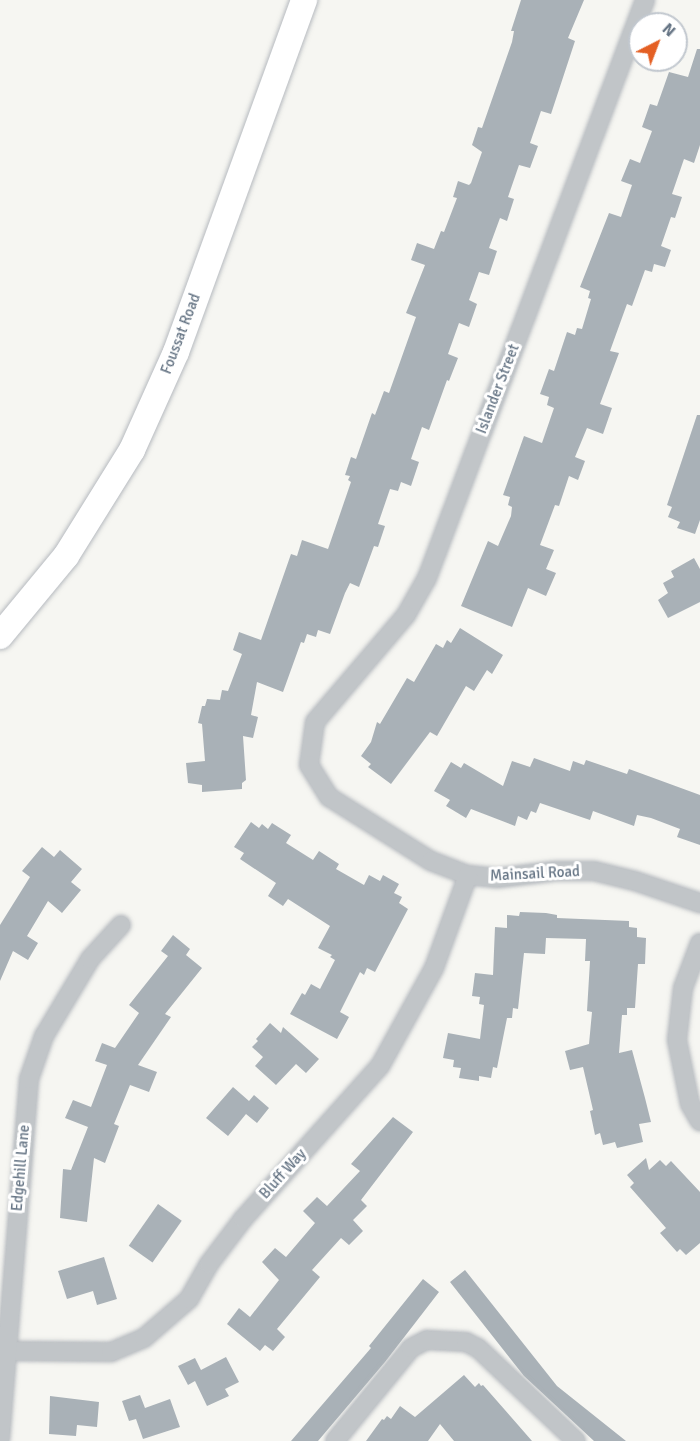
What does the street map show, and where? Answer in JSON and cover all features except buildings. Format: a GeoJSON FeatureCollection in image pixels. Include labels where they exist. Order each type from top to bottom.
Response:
{"type":"FeatureCollection","features":[{"type":"Feature","properties":{"kind":"main road","name":"Foussat Road"},"geometry":{"type":"LineString","coordinates":[[0,636],[66,556],[132,450],[176,352],[304,0]]}},
{"type":"Feature","properties":{"kind":"street","name":"Islander Street"},"geometry":{"type":"LineString","coordinates":[[309,751],[315,722],[406,615],[427,578],[645,0]]}},
{"type":"Feature","properties":{"kind":"street","name":"Mainsail Road"},"geometry":{"type":"LineString","coordinates":[[309,751],[309,765],[329,797],[431,861],[468,875],[497,878],[556,871],[594,871],[635,881],[700,903]]}},
{"type":"Feature","properties":{"kind":"street","name":"Bluff Way"},"geometry":{"type":"LineString","coordinates":[[7,1351],[111,1352],[144,1338],[189,1299],[208,1264],[243,1219],[380,1066],[434,968],[468,875]]}},
{"type":"Feature","properties":{"kind":"street","name":"Edgehill Lane"},"geometry":{"type":"LineString","coordinates":[[0,1439],[29,1079],[44,1036],[90,959],[121,925]]}},
{"type":"Feature","properties":{"kind":"street"},"geometry":{"type":"LineString","coordinates":[[700,943],[682,988],[677,1040],[690,1104],[700,1121]]}},
{"type":"Feature","properties":{"kind":"street"},"geometry":{"type":"LineString","coordinates":[[334,1441],[411,1348],[427,1340],[466,1342],[478,1348],[576,1441]]}}]}
